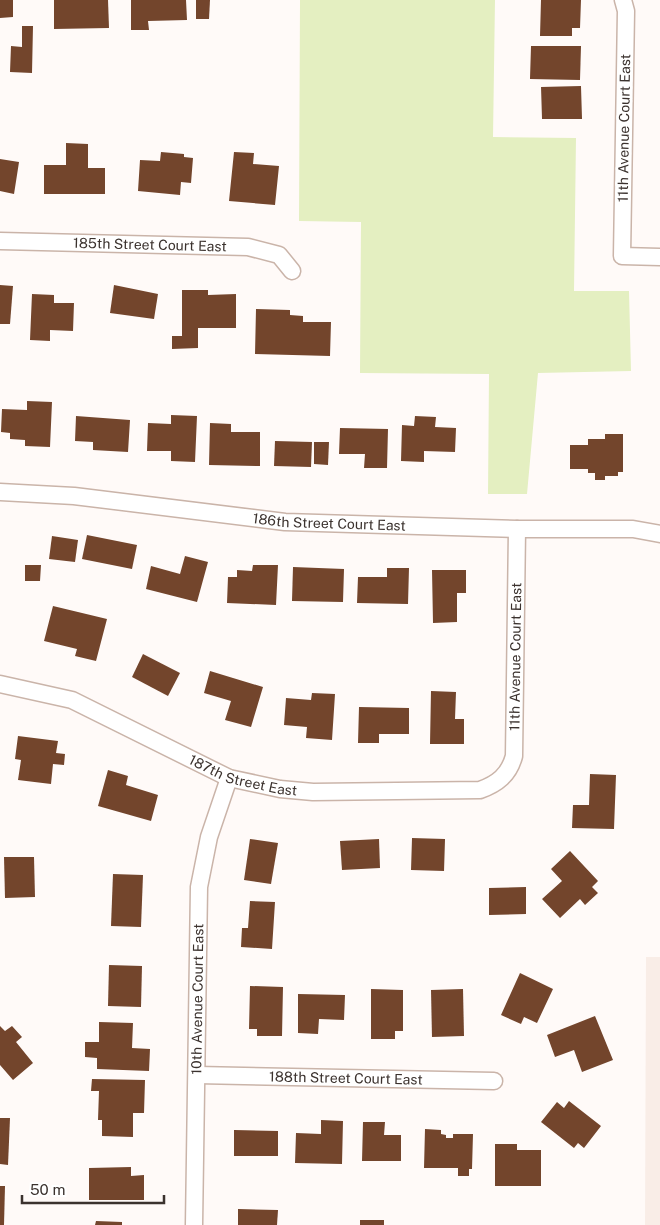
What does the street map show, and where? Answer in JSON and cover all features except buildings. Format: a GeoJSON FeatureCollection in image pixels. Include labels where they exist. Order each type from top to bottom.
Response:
{"type":"FeatureCollection","features":[{"type":"Feature","properties":{"kind":"street","name":"11th Avenue Court East"},"geometry":{"type":"LineString","coordinates":[[623,0],[626,11],[622,256],[660,257]]}},
{"type":"Feature","properties":{"kind":"street","name":"185th Street Court East"},"geometry":{"type":"LineString","coordinates":[[0,241],[248,247],[279,255],[292,271]]}},
{"type":"Feature","properties":{"kind":"street","name":"186th Street Court East"},"geometry":{"type":"LineString","coordinates":[[0,492],[74,496],[285,522],[517,529],[633,529],[660,534]]}},
{"type":"Feature","properties":{"kind":"street","name":"11th Avenue Court East"},"geometry":{"type":"LineString","coordinates":[[500,780],[512,764],[515,742],[517,529]]}},
{"type":"Feature","properties":{"kind":"street","name":"187th Street East"},"geometry":{"type":"LineString","coordinates":[[0,684],[72,700],[229,778],[280,789],[313,792],[465,792],[493,786],[500,780]]}},
{"type":"Feature","properties":{"kind":"street","name":"10th Avenue Court East"},"geometry":{"type":"LineString","coordinates":[[194,1225],[199,888],[209,837],[229,778]]}},
{"type":"Feature","properties":{"kind":"street","name":"188th Street Court East"},"geometry":{"type":"LineString","coordinates":[[197,1075],[494,1081]]}},
{"type":"Feature","properties":{"kind":"shaded area"},"geometry":{"type":"Polygon","coordinates":[[[646,957],[660,957],[660,1225],[645,1225],[646,957]]]}},
{"type":"Feature","properties":{"kind":"green space"},"geometry":{"type":"Polygon","coordinates":[[[300,0],[495,0],[493,137],[576,138],[574,291],[629,291],[631,371],[538,373],[527,494],[488,494],[489,374],[360,373],[361,222],[299,221],[300,0]]]}}]}
